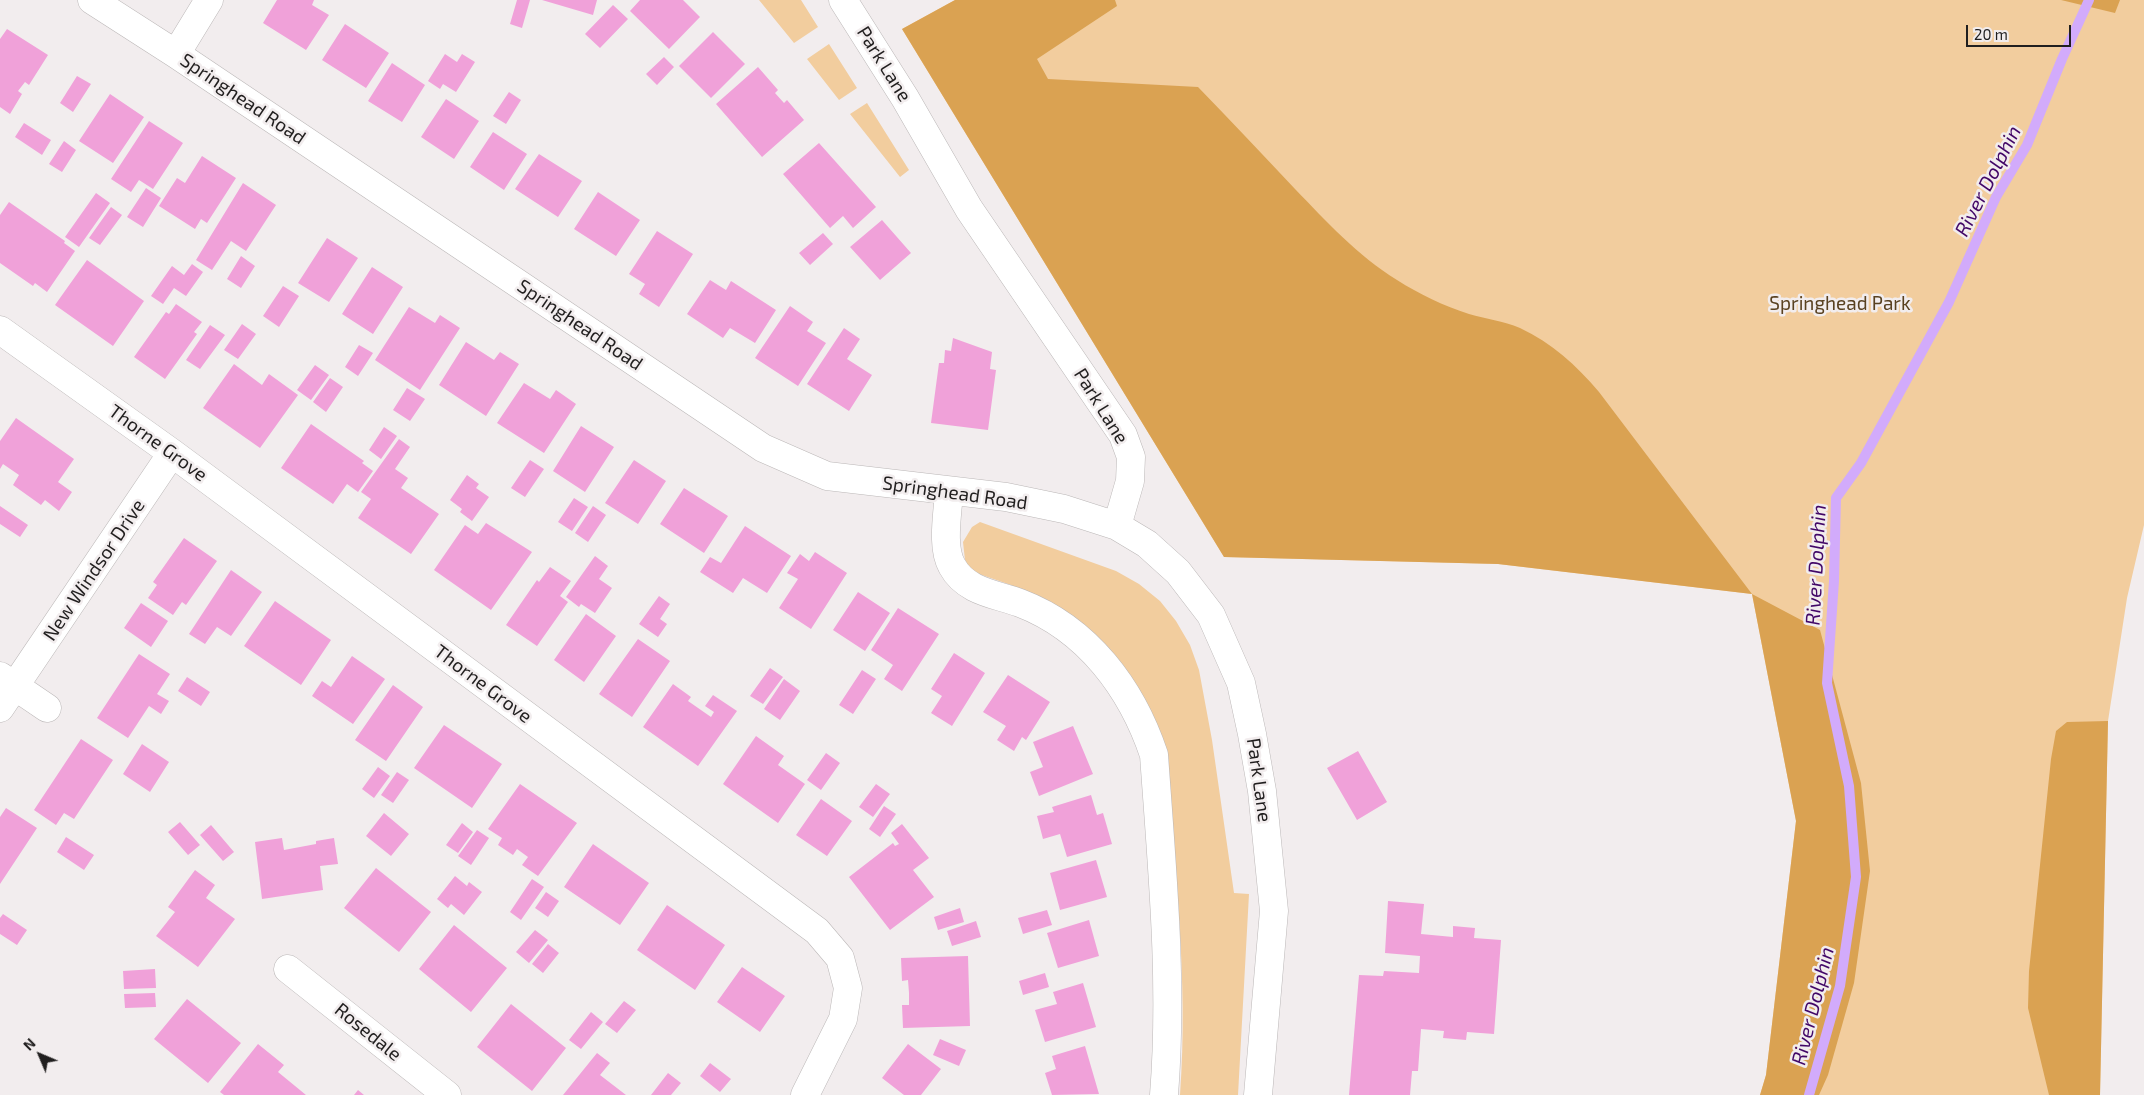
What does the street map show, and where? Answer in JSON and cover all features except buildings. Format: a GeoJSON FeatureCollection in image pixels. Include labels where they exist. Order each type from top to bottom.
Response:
{"type":"FeatureCollection","features":[{"type":"Feature","properties":{"kind":"street","name":"Springhead Road"},"geometry":{"type":"LineString","coordinates":[[92,0],[176,54],[764,448],[827,476],[1006,497],[1064,509],[1117,526]]}},
{"type":"Feature","properties":{"kind":"street"},"geometry":{"type":"LineString","coordinates":[[176,54],[208,0]]}},
{"type":"Feature","properties":{"kind":"street","name":"Park Lane"},"geometry":{"type":"LineString","coordinates":[[843,0],[905,98],[970,209],[1123,435],[1131,457],[1130,481],[1117,526],[1147,544],[1178,572],[1211,615],[1241,683],[1262,791],[1274,911],[1258,1095]]}},
{"type":"Feature","properties":{"kind":"street","name":"Thorne Grove"},"geometry":{"type":"LineString","coordinates":[[0,330],[172,453],[817,931],[840,958],[848,988],[843,1019],[805,1095]]}},
{"type":"Feature","properties":{"kind":"street","name":"New Windsor Drive"},"geometry":{"type":"LineString","coordinates":[[47,708],[5,690],[172,453]]}},
{"type":"Feature","properties":{"kind":"street"},"geometry":{"type":"LineString","coordinates":[[949,491],[946,549],[951,566],[962,580],[978,590],[1021,603],[1044,614],[1087,645],[1121,684],[1146,730],[1154,756],[1167,954],[1167,1059],[1164,1095]]}},
{"type":"Feature","properties":{"kind":"street","name":"Rosedale"},"geometry":{"type":"LineString","coordinates":[[288,969],[447,1095]]}},
{"type":"Feature","properties":{"kind":"green space"},"geometry":{"type":"Polygon","coordinates":[[[759,0],[801,0],[818,27],[794,43],[759,0]]]}},
{"type":"Feature","properties":{"kind":"green space","name":"Springhead Park"},"geometry":{"type":"Polygon","coordinates":[[[955,0],[2144,0],[2144,525],[2127,598],[2108,721],[2100,1095],[1760,1095],[1766,1075],[1796,821],[1752,594],[1498,564],[1224,557],[902,29],[955,0]]]}},
{"type":"Feature","properties":{"kind":"green space"},"geometry":{"type":"Polygon","coordinates":[[[829,44],[857,88],[839,100],[807,59],[829,44]]]}},
{"type":"Feature","properties":{"kind":"green space"},"geometry":{"type":"Polygon","coordinates":[[[867,103],[909,170],[900,177],[850,114],[867,103]]]}},
{"type":"Feature","properties":{"kind":"green space"},"geometry":{"type":"Polygon","coordinates":[[[980,522],[1116,571],[1139,584],[1160,601],[1176,621],[1190,645],[1199,670],[1212,740],[1234,893],[1249,894],[1238,1095],[1180,1095],[1183,1009],[1182,965],[1166,749],[1157,725],[1011,585],[976,573],[969,567],[965,560],[963,542],[972,527],[980,522]]]}},
{"type":"Feature","properties":{"kind":"shaded area"},"geometry":{"type":"Polygon","coordinates":[[[955,0],[1115,0],[1117,6],[1037,59],[1048,79],[1198,87],[1331,226],[1382,270],[1414,290],[1441,303],[1469,314],[1520,328],[1543,341],[1572,364],[1599,392],[1752,594],[1498,564],[1224,557],[902,29],[955,0]]]}},
{"type":"Feature","properties":{"kind":"shaded area"},"geometry":{"type":"Polygon","coordinates":[[[2061,0],[2120,0],[2115,13],[2061,0]]]}},
{"type":"Feature","properties":{"kind":"shaded area"},"geometry":{"type":"Polygon","coordinates":[[[1752,594],[1820,630],[1861,783],[1870,871],[1854,983],[1828,1075],[1819,1095],[1760,1095],[1766,1075],[1796,821],[1752,594]]]}},
{"type":"Feature","properties":{"kind":"shaded area"},"geometry":{"type":"Polygon","coordinates":[[[2108,721],[2100,1095],[2049,1095],[2028,1008],[2029,971],[2051,759],[2056,731],[2067,722],[2108,721]]]}},
{"type":"Feature","properties":{"kind":"waterway","name":"River Dolphin"},"geometry":{"type":"LineString","coordinates":[[1809,1095],[1840,986],[1856,877],[1849,786],[1827,683],[1834,581],[1836,498],[1861,463],[1949,302],[1996,197],[2027,145],[2062,59],[2089,0]]}}]}
